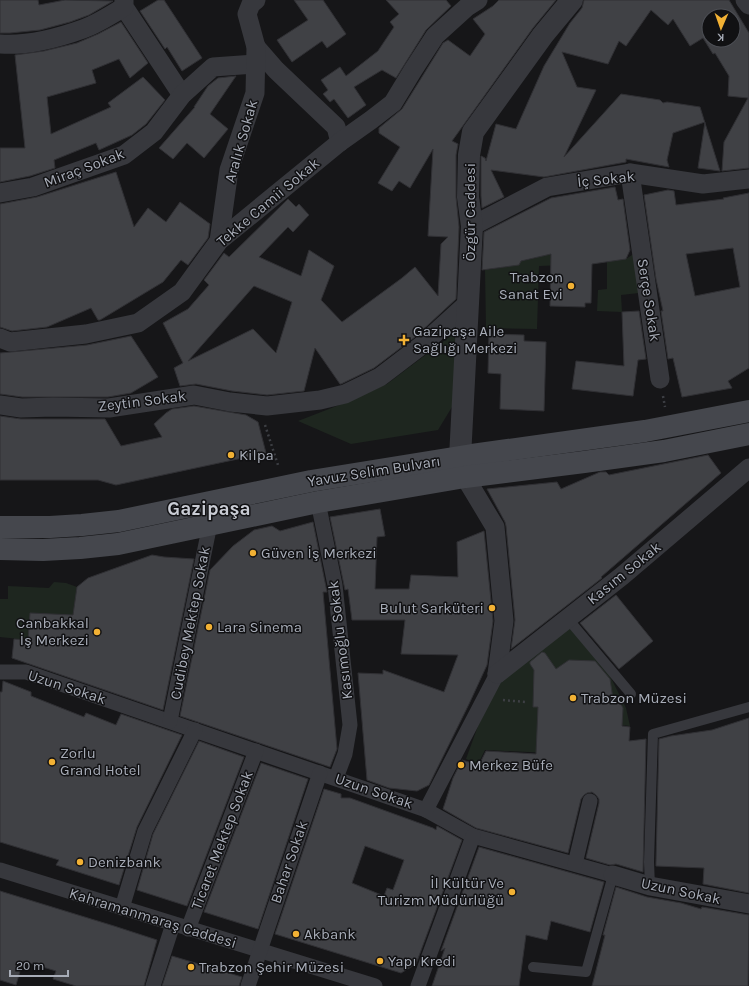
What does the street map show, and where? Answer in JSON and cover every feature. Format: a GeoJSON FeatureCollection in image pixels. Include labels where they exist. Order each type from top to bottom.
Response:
{"type":"FeatureCollection","features":[{"type":"Feature","properties":{"kind":"main road","name":"Yavuz Selim Bulvarı"},"geometry":{"type":"LineString","coordinates":[[0,549],[73,549],[118,544],[318,502],[462,467],[472,455],[668,428],[749,411]]}},
{"type":"Feature","properties":{"kind":"main road","name":"Yavuz Selim Bulvarı"},"geometry":{"type":"LineString","coordinates":[[0,527],[50,527],[119,521],[311,481],[462,467],[584,462],[657,452],[749,434]]}},
{"type":"Feature","properties":{"kind":"street"},"geometry":{"type":"LineString","coordinates":[[256,0],[251,4],[247,14],[256,56],[276,70],[336,126],[340,142]]}},
{"type":"Feature","properties":{"kind":"street","name":"Özgür Caddesi"},"geometry":{"type":"LineString","coordinates":[[462,467],[472,226],[468,197],[469,155],[473,132],[543,35],[572,0]]}},
{"type":"Feature","properties":{"kind":"street"},"geometry":{"type":"LineString","coordinates":[[745,0],[749,5]]}},
{"type":"Feature","properties":{"kind":"street","name":"Tekke Camii Sokak"},"geometry":{"type":"LineString","coordinates":[[0,338],[10,342],[78,335],[138,323],[182,292],[219,241],[340,142],[393,102],[435,36],[468,2]]}},
{"type":"Feature","properties":{"kind":"street"},"geometry":{"type":"LineString","coordinates":[[0,44],[12,45],[54,38],[84,28],[124,4],[182,96]]}},
{"type":"Feature","properties":{"kind":"street","name":"Miraç Sokak"},"geometry":{"type":"LineString","coordinates":[[0,193],[33,187],[124,155],[154,132],[182,96],[213,67],[256,56]]}},
{"type":"Feature","properties":{"kind":"street","name":"Aralık Sokak"},"geometry":{"type":"LineString","coordinates":[[219,241],[230,170],[255,93],[256,56]]}},
{"type":"Feature","properties":{"kind":"street","name":"İç Sokak"},"geometry":{"type":"LineString","coordinates":[[472,226],[547,186],[630,173],[703,184],[749,179]]}},
{"type":"Feature","properties":{"kind":"street","name":"Serçe Sokak"},"geometry":{"type":"LineString","coordinates":[[630,173],[660,380]]}},
{"type":"Feature","properties":{"kind":"street","name":"Zeytin Sokak"},"geometry":{"type":"LineString","coordinates":[[0,405],[21,408],[109,408],[194,395],[230,402],[267,406],[320,400],[345,394],[380,377],[422,344],[468,303]]}},
{"type":"Feature","properties":{"kind":"street"},"geometry":{"type":"LineString","coordinates":[[426,810],[497,674],[504,621],[495,527],[462,467]]}},
{"type":"Feature","properties":{"kind":"street","name":"Kasım Sokak"},"geometry":{"type":"LineString","coordinates":[[497,674],[622,576],[749,468]]}},
{"type":"Feature","properties":{"kind":"street","name":"Kasımoğlu Sokak"},"geometry":{"type":"LineString","coordinates":[[318,502],[348,649],[350,724],[346,754],[336,778]]}},
{"type":"Feature","properties":{"kind":"street","name":"Cudibey Mektep Sokak"},"geometry":{"type":"LineString","coordinates":[[170,722],[210,524]]}},
{"type":"Feature","properties":{"kind":"street","name":"Uzun Sokak"},"geometry":{"type":"LineString","coordinates":[[0,672],[26,672],[336,778],[426,810],[473,836],[650,886],[749,904]]}},
{"type":"Feature","properties":{"kind":"street"},"geometry":{"type":"LineString","coordinates":[[122,908],[145,831],[195,730]]}},
{"type":"Feature","properties":{"kind":"street","name":"Ticaret Mektep Sokak"},"geometry":{"type":"LineString","coordinates":[[188,929],[256,751]]}},
{"type":"Feature","properties":{"kind":"street","name":"Bahar Sokak"},"geometry":{"type":"LineString","coordinates":[[248,986],[320,773]]}},
{"type":"Feature","properties":{"kind":"street"},"geometry":{"type":"LineString","coordinates":[[574,864],[590,801]]}},
{"type":"Feature","properties":{"kind":"street"},"geometry":{"type":"LineString","coordinates":[[418,986],[473,836]]}},
{"type":"Feature","properties":{"kind":"street","name":"Kahramanmaraş Caddesi"},"geometry":{"type":"LineString","coordinates":[[0,870],[375,986]]}},
{"type":"Feature","properties":{"kind":"street"},"geometry":{"type":"LineString","coordinates":[[153,986],[172,924]]}},
{"type":"Feature","properties":{"kind":"lane"},"geometry":{"type":"LineString","coordinates":[[568,618],[631,694]]}},
{"type":"Feature","properties":{"kind":"lane"},"geometry":{"type":"LineString","coordinates":[[650,886],[649,862],[653,734],[749,707]]}},
{"type":"Feature","properties":{"kind":"lane"},"geometry":{"type":"LineString","coordinates":[[532,967],[586,972],[613,875]]}},
{"type":"Feature","properties":{"kind":"path"},"geometry":{"type":"LineString","coordinates":[[660,380],[668,428]]}},
{"type":"Feature","properties":{"kind":"path"},"geometry":{"type":"LineString","coordinates":[[265,427],[278,465]]}},
{"type":"Feature","properties":{"kind":"shaded area"},"geometry":{"type":"Polygon","coordinates":[[[552,252],[594,264],[539,266],[537,329],[486,328],[485,270],[519,265],[521,261],[552,252]]]}},
{"type":"Feature","properties":{"kind":"shaded area"},"geometry":{"type":"Polygon","coordinates":[[[635,253],[639,293],[621,295],[622,312],[597,311],[598,290],[607,289],[607,261],[626,259],[635,253]]]}},
{"type":"Feature","properties":{"kind":"shaded area"},"geometry":{"type":"Polygon","coordinates":[[[456,332],[455,402],[438,430],[351,444],[298,421],[347,402],[387,384],[456,332]]]}},
{"type":"Feature","properties":{"kind":"shaded area"},"geometry":{"type":"Polygon","coordinates":[[[54,582],[66,583],[77,587],[73,615],[30,613],[28,640],[0,637],[0,599],[8,599],[8,586],[49,588],[54,582]]]}},
{"type":"Feature","properties":{"kind":"shaded area"},"geometry":{"type":"Polygon","coordinates":[[[568,626],[610,676],[626,708],[630,726],[620,725],[549,753],[485,750],[478,764],[466,759],[478,726],[497,687],[506,674],[568,626]]]}},
{"type":"Feature","properties":{"kind":"building"},"geometry":{"type":"Polygon","coordinates":[[[0,0],[38,0],[39,5],[65,0],[113,1],[89,15],[70,22],[40,30],[0,33],[0,0]]]}},
{"type":"Feature","properties":{"kind":"building"},"geometry":{"type":"Polygon","coordinates":[[[158,0],[164,0],[202,58],[182,71],[167,47],[165,49],[140,11],[158,0]]]}},
{"type":"Feature","properties":{"kind":"building"},"geometry":{"type":"Polygon","coordinates":[[[294,0],[323,0],[346,34],[327,48],[322,41],[292,62],[277,40],[308,20],[294,0]]]}},
{"type":"Feature","properties":{"kind":"building"},"geometry":{"type":"Polygon","coordinates":[[[386,0],[446,0],[451,6],[426,30],[396,78],[382,70],[354,87],[366,105],[348,118],[334,99],[330,102],[323,94],[328,90],[321,80],[340,67],[346,76],[378,51],[394,27],[390,22],[399,14],[386,0]]]}},
{"type":"Feature","properties":{"kind":"building"},"geometry":{"type":"Polygon","coordinates":[[[499,0],[556,0],[533,28],[452,141],[458,144],[456,155],[456,197],[459,227],[456,299],[415,337],[374,368],[341,384],[315,348],[304,391],[267,395],[232,391],[196,384],[180,386],[174,368],[183,363],[163,323],[188,309],[209,285],[204,280],[224,253],[229,257],[288,199],[296,207],[299,204],[309,215],[293,232],[288,227],[259,257],[301,276],[309,250],[334,266],[321,300],[342,322],[415,267],[438,296],[441,244],[448,237],[428,236],[433,149],[410,188],[399,181],[392,191],[378,183],[400,147],[379,133],[379,128],[402,109],[443,43],[448,40],[470,56],[485,34],[473,19],[493,6],[499,0]],[[254,286],[188,361],[253,329],[276,353],[292,302],[254,286]]]}},
{"type":"Feature","properties":{"kind":"building"},"geometry":{"type":"Polygon","coordinates":[[[584,0],[729,0],[734,8],[701,8],[701,39],[690,46],[673,19],[668,25],[651,10],[626,46],[619,41],[608,64],[562,52],[577,87],[596,90],[564,157],[621,94],[660,100],[663,103],[667,102],[700,107],[705,122],[673,133],[667,160],[669,167],[626,159],[626,162],[544,177],[491,170],[504,197],[482,208],[481,156],[485,158],[486,161],[496,124],[516,129],[544,66],[570,23],[582,8],[584,0]]]}},
{"type":"Feature","properties":{"kind":"building"},"geometry":{"type":"Polygon","coordinates":[[[741,20],[749,33],[749,168],[722,171],[724,142],[748,98],[728,96],[729,76],[715,53],[713,54],[709,48],[741,48],[741,20]]]}},
{"type":"Feature","properties":{"kind":"building"},"geometry":{"type":"Polygon","coordinates":[[[121,22],[148,63],[130,78],[119,59],[92,70],[96,83],[47,97],[51,134],[111,107],[108,103],[143,77],[165,100],[146,124],[132,135],[99,150],[96,143],[54,160],[55,168],[30,176],[0,182],[0,148],[25,148],[15,55],[44,51],[77,43],[121,22]]]}},
{"type":"Feature","properties":{"kind":"building"},"geometry":{"type":"Polygon","coordinates":[[[236,76],[210,114],[228,129],[204,158],[187,143],[173,159],[159,148],[195,107],[208,86],[218,78],[236,76]]]}},
{"type":"Feature","properties":{"kind":"building"},"geometry":{"type":"Polygon","coordinates":[[[705,123],[720,171],[698,168],[705,123]]]}},
{"type":"Feature","properties":{"kind":"building"},"geometry":{"type":"Polygon","coordinates":[[[116,172],[134,227],[148,208],[166,222],[180,202],[210,224],[208,238],[188,265],[181,260],[163,282],[100,320],[98,320],[91,308],[47,327],[12,331],[0,327],[0,204],[37,197],[116,172]]]}},
{"type":"Feature","properties":{"kind":"building"},"geometry":{"type":"Polygon","coordinates":[[[615,187],[618,200],[623,199],[630,250],[626,259],[592,264],[591,303],[585,303],[585,307],[550,306],[551,254],[521,261],[519,265],[482,270],[484,232],[551,198],[615,187]]]}},
{"type":"Feature","properties":{"kind":"building"},"geometry":{"type":"Polygon","coordinates":[[[668,190],[674,191],[676,205],[724,199],[723,198],[749,193],[749,368],[728,381],[732,388],[682,397],[673,358],[668,359],[661,311],[663,311],[656,279],[644,195],[668,190]],[[733,248],[686,254],[695,296],[740,287],[733,248]]]}},
{"type":"Feature","properties":{"kind":"building"},"geometry":{"type":"Polygon","coordinates":[[[639,311],[646,359],[638,360],[633,396],[572,389],[576,361],[624,366],[622,312],[639,311]]]}},
{"type":"Feature","properties":{"kind":"building"},"geometry":{"type":"Polygon","coordinates":[[[489,334],[524,335],[524,341],[546,342],[544,411],[500,409],[501,374],[488,373],[489,334]]]}},
{"type":"Feature","properties":{"kind":"building"},"geometry":{"type":"Polygon","coordinates":[[[131,336],[158,377],[131,393],[108,397],[22,397],[0,394],[0,353],[87,345],[131,336]]]}},
{"type":"Feature","properties":{"kind":"building"},"geometry":{"type":"Polygon","coordinates":[[[194,406],[246,415],[258,422],[266,453],[116,485],[98,480],[0,480],[0,416],[21,419],[105,419],[121,446],[162,437],[154,424],[172,409],[194,406]]]}},
{"type":"Feature","properties":{"kind":"building"},"geometry":{"type":"Polygon","coordinates":[[[708,455],[721,473],[601,577],[602,578],[511,649],[515,620],[506,526],[487,489],[557,482],[561,489],[600,472],[606,472],[609,475],[708,455]]]}},
{"type":"Feature","properties":{"kind":"building"},"geometry":{"type":"Polygon","coordinates":[[[380,509],[385,536],[377,537],[375,589],[409,589],[411,575],[458,577],[457,542],[484,531],[493,621],[487,665],[429,785],[417,791],[389,788],[367,780],[358,673],[383,674],[383,670],[444,692],[458,655],[401,654],[405,620],[352,620],[348,589],[345,590],[330,517],[380,509]]]}},
{"type":"Feature","properties":{"kind":"building"},"geometry":{"type":"Polygon","coordinates":[[[313,522],[327,592],[323,592],[337,749],[330,767],[180,716],[210,570],[233,546],[254,530],[272,526],[280,531],[313,522]]]}},
{"type":"Feature","properties":{"kind":"building"},"geometry":{"type":"Polygon","coordinates":[[[152,555],[194,559],[163,710],[12,658],[14,639],[28,640],[30,613],[73,615],[77,587],[88,578],[152,555]]]}},
{"type":"Feature","properties":{"kind":"building"},"geometry":{"type":"Polygon","coordinates":[[[616,595],[653,641],[619,669],[580,623],[616,595]]]}},
{"type":"Feature","properties":{"kind":"building"},"geometry":{"type":"Polygon","coordinates":[[[542,652],[545,653],[556,669],[569,660],[595,661],[610,679],[613,699],[618,699],[623,708],[622,726],[630,727],[629,741],[646,739],[643,872],[616,864],[610,865],[586,858],[599,803],[599,799],[592,792],[587,793],[581,799],[568,853],[476,828],[443,809],[453,778],[462,760],[479,765],[486,751],[536,754],[538,707],[533,707],[534,670],[530,662],[542,652]]]}},
{"type":"Feature","properties":{"kind":"building","name":"Zorlu Grand Hotel"},"geometry":{"type":"Polygon","coordinates":[[[3,681],[31,692],[31,696],[84,717],[86,713],[116,725],[121,714],[182,735],[137,827],[119,885],[56,865],[59,860],[0,842],[0,692],[2,692],[3,681]]]}},
{"type":"Feature","properties":{"kind":"building"},"geometry":{"type":"Polygon","coordinates":[[[749,718],[749,893],[703,884],[704,868],[656,866],[656,862],[659,739],[712,730],[749,718]]]}},
{"type":"Feature","properties":{"kind":"building"},"geometry":{"type":"Polygon","coordinates":[[[199,741],[244,757],[187,906],[137,890],[153,834],[199,741]]]}},
{"type":"Feature","properties":{"kind":"building"},"geometry":{"type":"Polygon","coordinates":[[[261,763],[308,779],[258,929],[204,912],[261,763]]]}},
{"type":"Feature","properties":{"kind":"building"},"geometry":{"type":"Polygon","coordinates":[[[324,789],[341,794],[341,798],[350,798],[436,830],[437,826],[462,840],[416,964],[401,973],[275,934],[324,789]],[[365,846],[352,883],[384,896],[387,888],[393,890],[404,860],[365,846]]]}},
{"type":"Feature","properties":{"kind":"building"},"geometry":{"type":"Polygon","coordinates":[[[479,847],[604,882],[590,932],[551,921],[547,940],[526,935],[519,986],[432,986],[445,948],[441,951],[479,847]]]}},
{"type":"Feature","properties":{"kind":"building"},"geometry":{"type":"Polygon","coordinates":[[[616,887],[647,897],[681,903],[701,909],[702,907],[749,915],[748,986],[592,986],[605,935],[603,935],[616,887]]]}},
{"type":"Feature","properties":{"kind":"building"},"geometry":{"type":"Polygon","coordinates":[[[0,891],[157,940],[144,986],[76,986],[53,979],[56,971],[23,961],[16,985],[0,980],[0,891]]]}},
{"type":"Feature","properties":{"kind":"building","name":"Trabzon Şehir Müzesi"},"geometry":{"type":"Polygon","coordinates":[[[172,956],[242,977],[239,986],[162,986],[172,956]]]}},
{"type":"Feature","properties":{"kind":"place","name":"Trabzon Sanat Evi"},"geometry":{"type":"Point","coordinates":[571,286]}},
{"type":"Feature","properties":{"kind":"place","name":"Gazipaşa Aile Sağlığı Merkezi"},"geometry":{"type":"Point","coordinates":[404,340]}},
{"type":"Feature","properties":{"kind":"place","name":"Kilpa"},"geometry":{"type":"Point","coordinates":[231,455]}},
{"type":"Feature","properties":{"kind":"place","name":"Güven İş Merkezi"},"geometry":{"type":"Point","coordinates":[253,553]}},
{"type":"Feature","properties":{"kind":"place","name":"Bulut Sarküteri"},"geometry":{"type":"Point","coordinates":[492,608]}},
{"type":"Feature","properties":{"kind":"place","name":"Lara Sinema"},"geometry":{"type":"Point","coordinates":[209,627]}},
{"type":"Feature","properties":{"kind":"place","name":"Canbakkal İş Merkezi"},"geometry":{"type":"Point","coordinates":[97,632]}},
{"type":"Feature","properties":{"kind":"place","name":"Trabzon Müzesi"},"geometry":{"type":"Point","coordinates":[573,698]}},
{"type":"Feature","properties":{"kind":"place","name":"Zorlu Grand Hotel"},"geometry":{"type":"Point","coordinates":[52,762]}},
{"type":"Feature","properties":{"kind":"place","name":"Merkez Büfe"},"geometry":{"type":"Point","coordinates":[461,765]}},
{"type":"Feature","properties":{"kind":"place","name":"Denizbank"},"geometry":{"type":"Point","coordinates":[80,862]}},
{"type":"Feature","properties":{"kind":"place","name":"İl Kültür Ve Turizm Müdürlüğü"},"geometry":{"type":"Point","coordinates":[512,892]}},
{"type":"Feature","properties":{"kind":"place","name":"Akbank"},"geometry":{"type":"Point","coordinates":[296,934]}},
{"type":"Feature","properties":{"kind":"place","name":"Yapı Kredi"},"geometry":{"type":"Point","coordinates":[380,961]}},
{"type":"Feature","properties":{"kind":"place","name":"Trabzon Şehir Müzesi"},"geometry":{"type":"Point","coordinates":[191,967]}},
{"type":"Feature","properties":{"kind":"district","name":"Gazipaşa"},"geometry":{"type":"Point","coordinates":[209,509]}}]}
